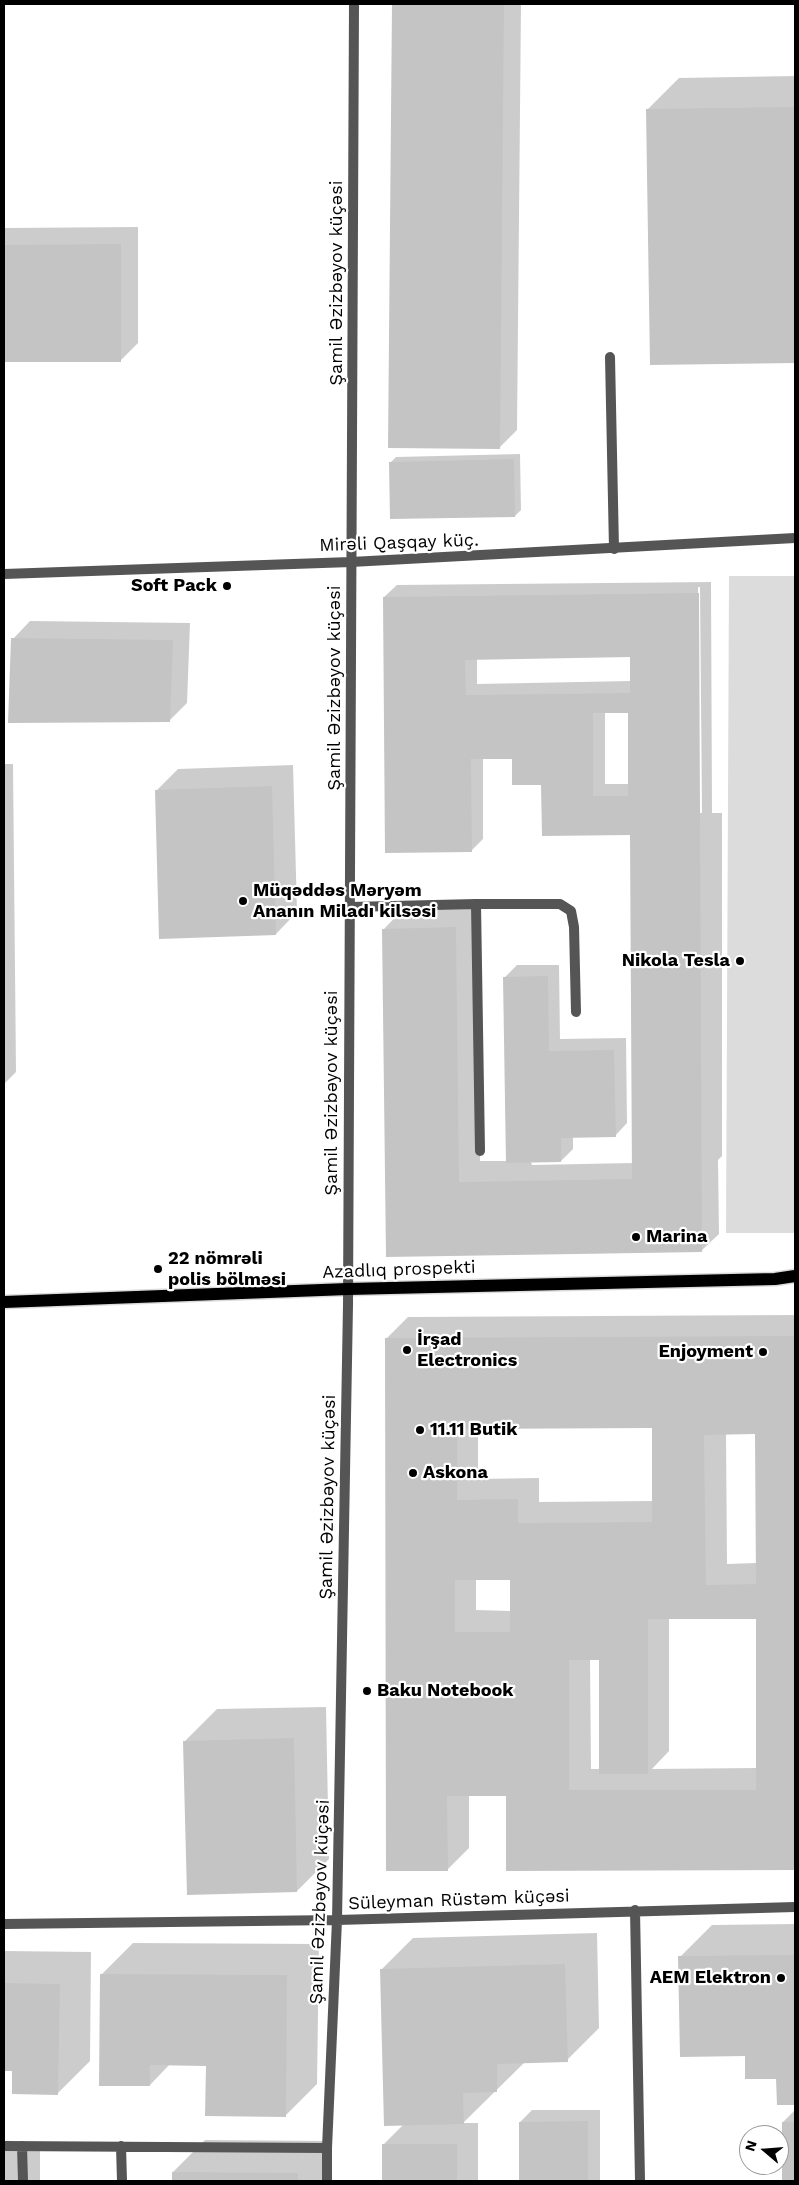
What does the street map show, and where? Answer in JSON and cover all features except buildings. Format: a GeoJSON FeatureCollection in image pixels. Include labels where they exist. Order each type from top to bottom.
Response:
{"type":"FeatureCollection","features":[{"type":"Feature","properties":{"kind":"main road","name":"Azadlıq prospekti"},"geometry":{"type":"LineString","coordinates":[[4,1302],[348,1289],[795,1276]]}},
{"type":"Feature","properties":{"kind":"street","name":"Şamil Əzizbəyov küçəsi"},"geometry":{"type":"LineString","coordinates":[[327,2181],[337,1920],[348,1289],[354,4]]}},
{"type":"Feature","properties":{"kind":"street"},"geometry":{"type":"LineString","coordinates":[[610,357],[614,549]]}},
{"type":"Feature","properties":{"kind":"street","name":"Mirəli Qaşqay küç."},"geometry":{"type":"LineString","coordinates":[[4,574],[351,562],[795,538]]}},
{"type":"Feature","properties":{"kind":"street"},"geometry":{"type":"LineString","coordinates":[[476,904],[480,1151]]}},
{"type":"Feature","properties":{"kind":"street"},"geometry":{"type":"LineString","coordinates":[[350,907],[560,904],[571,911],[574,927],[576,1012]]}},
{"type":"Feature","properties":{"kind":"street","name":"Süleyman Rüstəm küçəsi"},"geometry":{"type":"LineString","coordinates":[[4,1924],[337,1920],[636,1910],[795,1907]]}},
{"type":"Feature","properties":{"kind":"street"},"geometry":{"type":"LineString","coordinates":[[636,1910],[640,2181]]}},
{"type":"Feature","properties":{"kind":"street"},"geometry":{"type":"LineString","coordinates":[[4,2146],[327,2148]]}},
{"type":"Feature","properties":{"kind":"street"},"geometry":{"type":"LineString","coordinates":[[22,2146],[22,2181]]}},
{"type":"Feature","properties":{"kind":"street"},"geometry":{"type":"LineString","coordinates":[[121,2146],[122,2181]]}},
{"type":"Feature","properties":{"kind":"shaded area"},"geometry":{"type":"Polygon","coordinates":[[[729,576],[795,576],[795,1233],[726,1233],[729,576]]]}},
{"type":"Feature","properties":{"kind":"place","name":"Soft Pack"},"geometry":{"type":"Point","coordinates":[227,586]}},
{"type":"Feature","properties":{"kind":"place","name":"Müqəddəs Məryəm Ananın Miladı kilsəsi"},"geometry":{"type":"Point","coordinates":[243,901]}},
{"type":"Feature","properties":{"kind":"place","name":"Nikola Tesla"},"geometry":{"type":"Point","coordinates":[740,961]}},
{"type":"Feature","properties":{"kind":"place","name":"Marina"},"geometry":{"type":"Point","coordinates":[636,1237]}},
{"type":"Feature","properties":{"kind":"place","name":"22 nömrəli polis bölməsi"},"geometry":{"type":"Point","coordinates":[158,1269]}},
{"type":"Feature","properties":{"kind":"place","name":"İrşad Electronics"},"geometry":{"type":"Point","coordinates":[407,1350]}},
{"type":"Feature","properties":{"kind":"place","name":"Enjoyment"},"geometry":{"type":"Point","coordinates":[763,1352]}},
{"type":"Feature","properties":{"kind":"place","name":"11.11 Butik"},"geometry":{"type":"Point","coordinates":[420,1430]}},
{"type":"Feature","properties":{"kind":"place","name":"Askona"},"geometry":{"type":"Point","coordinates":[413,1473]}},
{"type":"Feature","properties":{"kind":"place","name":"Baku Notebook"},"geometry":{"type":"Point","coordinates":[367,1691]}},
{"type":"Feature","properties":{"kind":"place","name":"AEM Elektron"},"geometry":{"type":"Point","coordinates":[781,1978]}}]}
